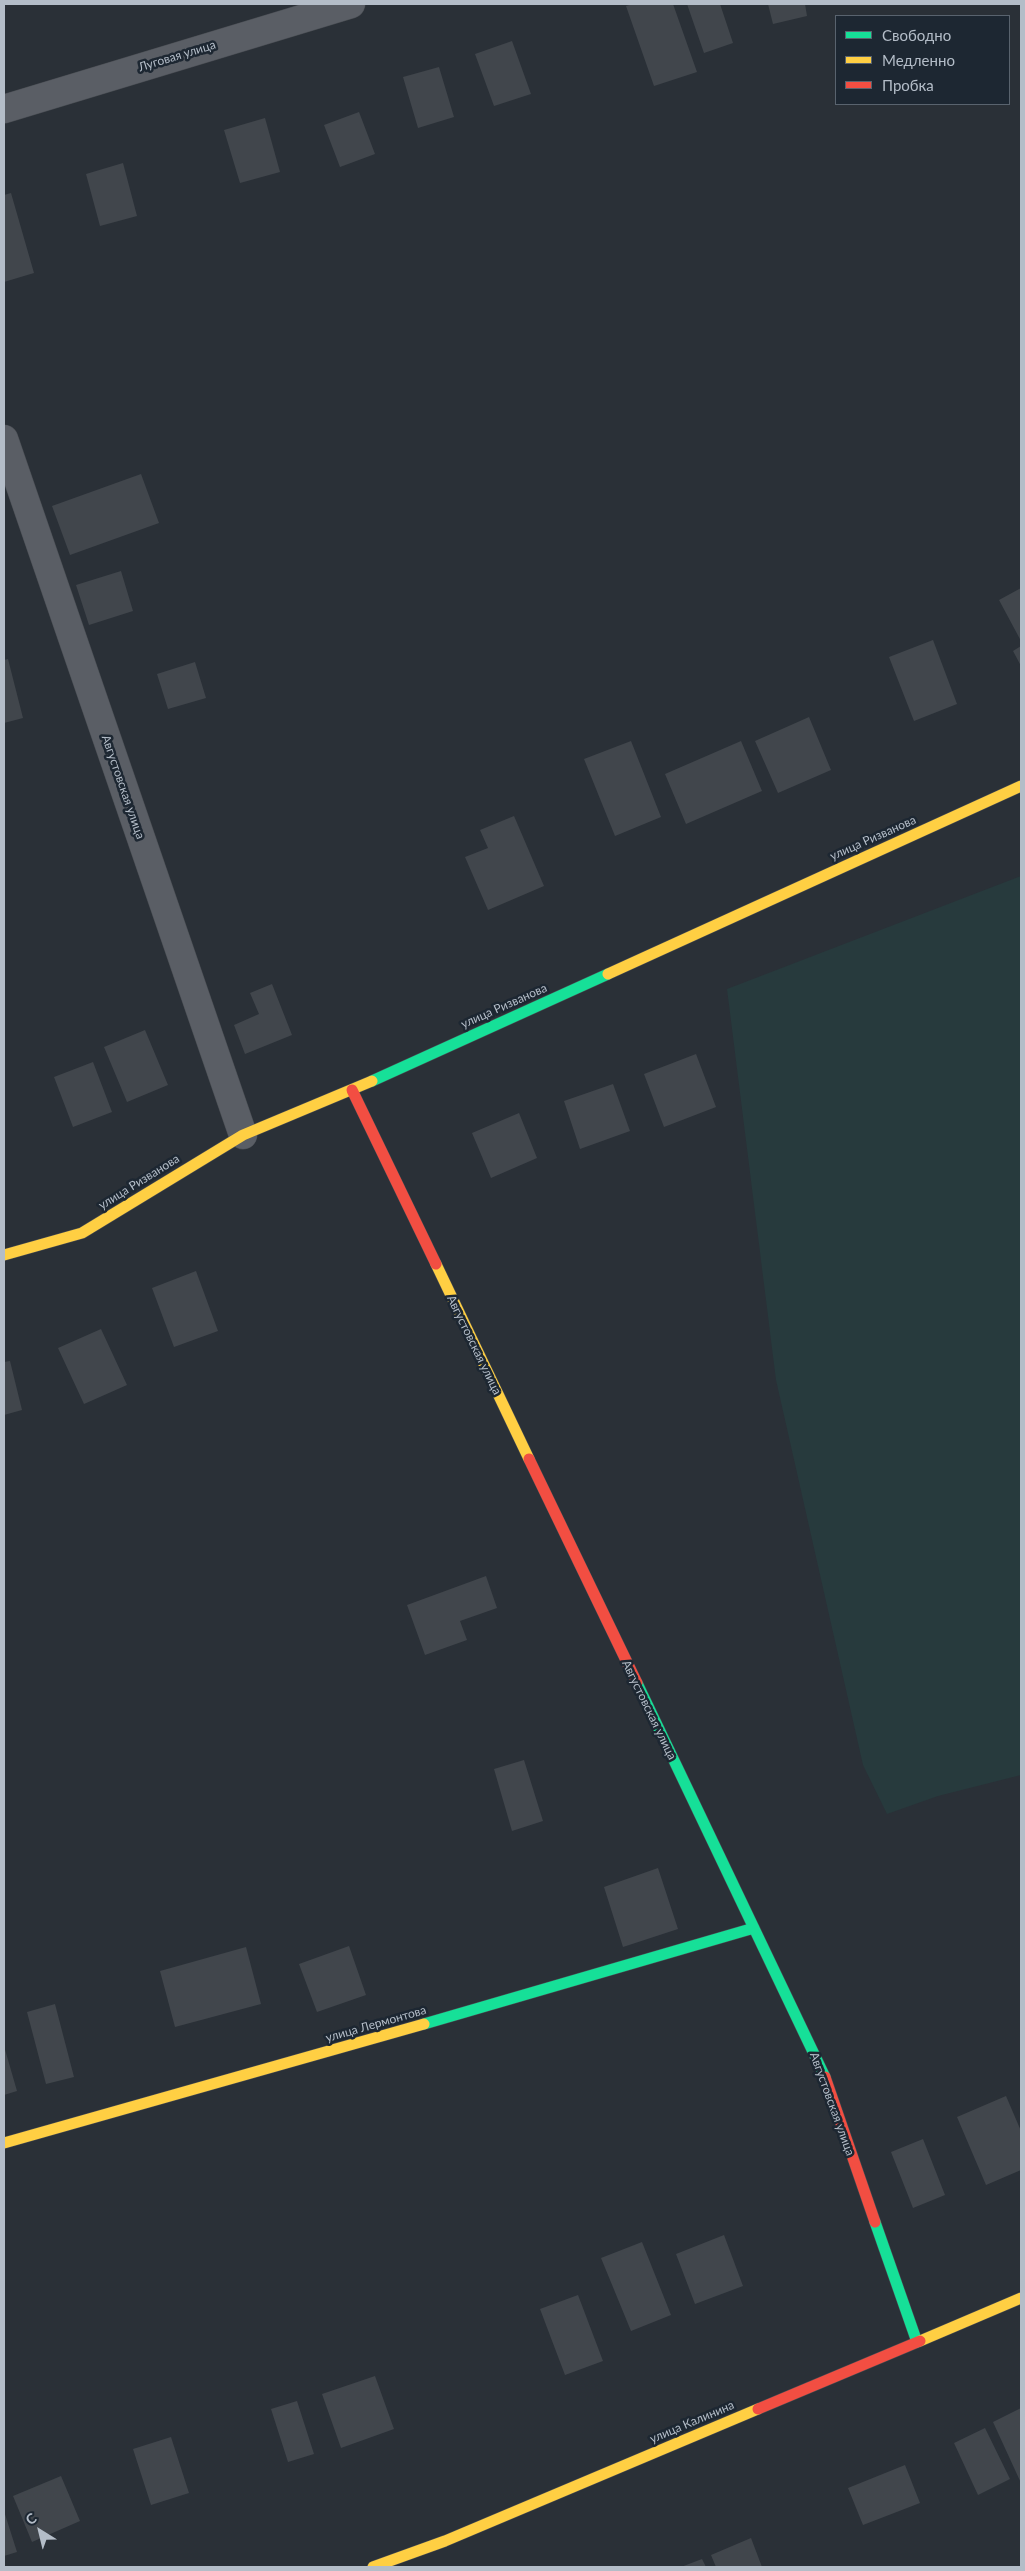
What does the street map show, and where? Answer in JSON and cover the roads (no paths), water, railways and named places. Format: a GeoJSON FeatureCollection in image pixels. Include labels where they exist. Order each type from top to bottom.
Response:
{"type":"FeatureCollection","features":[{"type":"Feature","properties":{"kind":"street","name":"Луговая улица"},"geometry":{"type":"LineString","coordinates":[[4,109],[351,4]]}},
{"type":"Feature","properties":{"kind":"street","name":"Августовская улица"},"geometry":{"type":"LineString","coordinates":[[4,439],[243,1135]]}},
{"type":"Feature","properties":{"kind":"street","name":"улица Ризванова"},"geometry":{"type":"LineString","coordinates":[[4,1255],[82,1233],[243,1135],[352,1090],[1021,786]]}},
{"type":"Feature","properties":{"kind":"street","name":"Августовская улица"},"geometry":{"type":"LineString","coordinates":[[352,1090],[821,2068],[917,2342]]}},
{"type":"Feature","properties":{"kind":"street","name":"улица Лермонтова"},"geometry":{"type":"LineString","coordinates":[[4,2143],[372,2040],[754,1928]]}},
{"type":"Feature","properties":{"kind":"street","name":"улица Калинина"},"geometry":{"type":"LineString","coordinates":[[373,2567],[454,2537],[1021,2298]]}}]}
